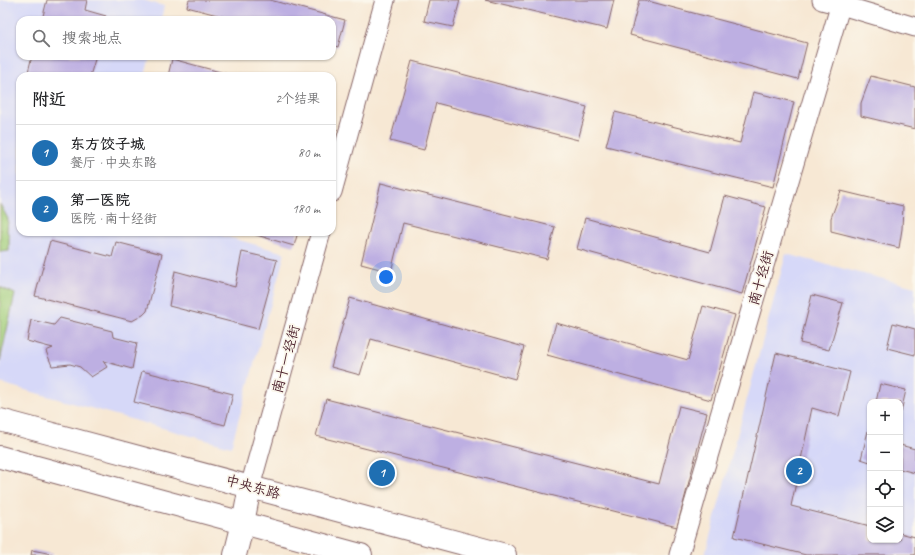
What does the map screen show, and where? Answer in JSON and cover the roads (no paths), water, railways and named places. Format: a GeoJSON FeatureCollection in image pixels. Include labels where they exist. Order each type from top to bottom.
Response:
{"type":"FeatureCollection","features":[{"type":"Feature","properties":{"kind":"main road","name":"中央东路"},"geometry":{"type":"LineString","coordinates":[[0,420],[505,555]]}},
{"type":"Feature","properties":{"kind":"main road"},"geometry":{"type":"LineString","coordinates":[[0,457],[361,555]]}},
{"type":"Feature","properties":{"kind":"main road"},"geometry":{"type":"LineString","coordinates":[[235,555],[250,487]]}},
{"type":"Feature","properties":{"kind":"street"},"geometry":{"type":"LineString","coordinates":[[336,178],[385,0]]}},
{"type":"Feature","properties":{"kind":"street"},"geometry":{"type":"LineString","coordinates":[[822,0],[842,2],[915,26]]}},
{"type":"Feature","properties":{"kind":"street","name":"南十经街"},"geometry":{"type":"LineString","coordinates":[[679,555],[842,2]]}},
{"type":"Feature","properties":{"kind":"street","name":"南十一经街"},"geometry":{"type":"LineString","coordinates":[[250,487],[320,236]]}},
{"type":"Feature","properties":{"kind":"place","name":"第一医院"},"geometry":{"type":"Point","coordinates":[799,471]}},
{"type":"Feature","properties":{"kind":"place","name":"东方饺子城"},"geometry":{"type":"Point","coordinates":[382,473]}}]}
